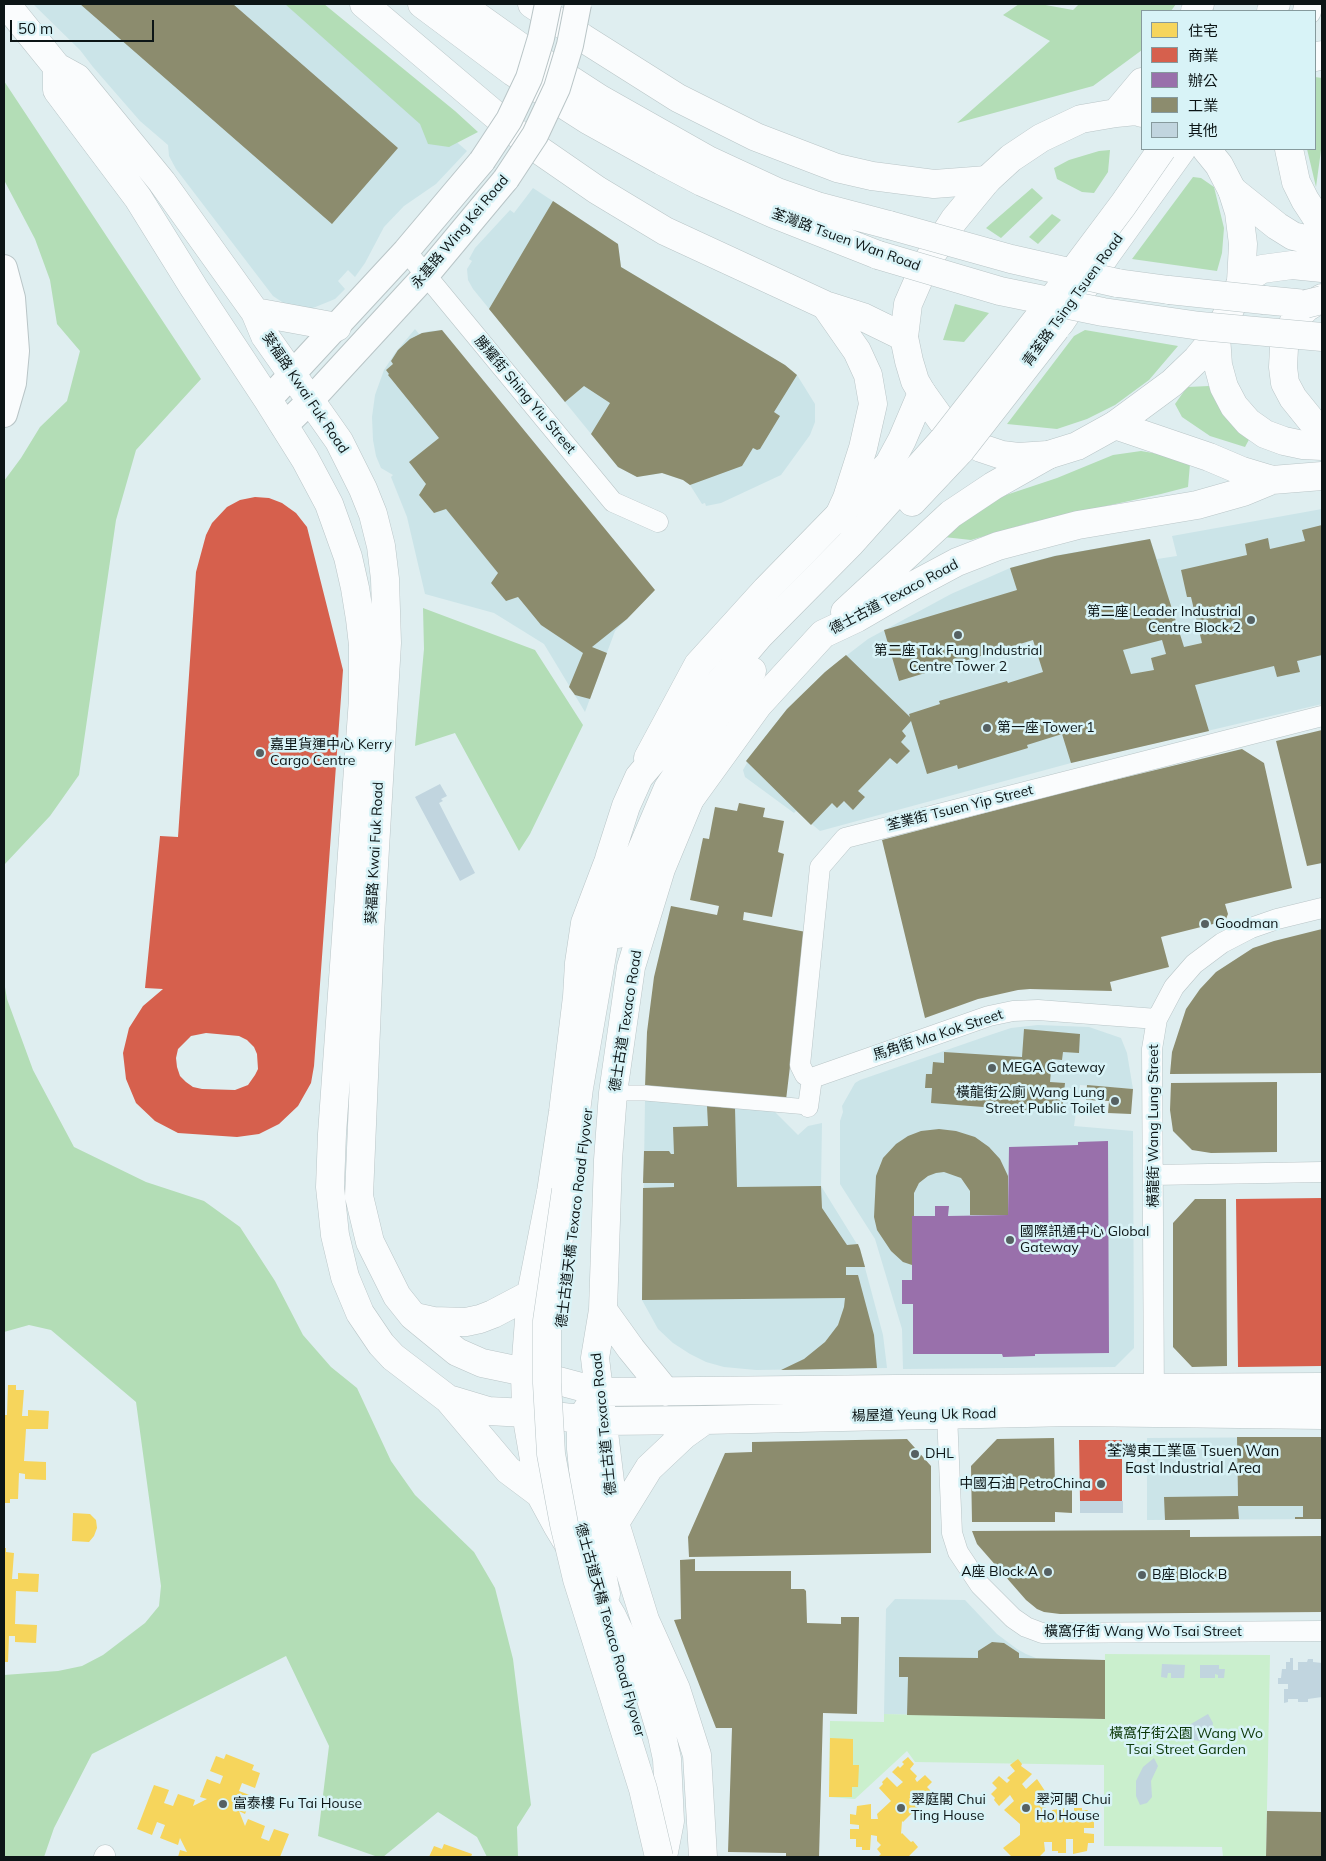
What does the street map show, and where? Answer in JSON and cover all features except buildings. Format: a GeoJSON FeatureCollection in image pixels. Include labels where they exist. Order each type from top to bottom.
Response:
{"type":"FeatureCollection","features":[{"type":"Feature","properties":{"kind":"main road","name":"葵福路 Kwai Fuk Road"},"geometry":{"type":"LineString","coordinates":[[6,4],[57,67],[77,78],[162,182],[254,312],[265,336],[339,441],[373,514],[385,579],[387,643],[370,934],[359,1196],[370,1242],[397,1296],[413,1316],[457,1352],[482,1364],[526,1372],[600,1392]]}},
{"type":"Feature","properties":{"kind":"main road"},"geometry":{"type":"LineString","coordinates":[[364,4],[526,141],[597,190],[665,232],[825,306],[863,316],[904,337]]}},
{"type":"Feature","properties":{"kind":"main road","name":"荃灣路 Tsuen Wan Road"},"geometry":{"type":"LineString","coordinates":[[422,4],[513,72],[588,120],[662,162],[774,214],[878,255],[1000,291],[1103,312],[1200,326],[1322,337]]}},
{"type":"Feature","properties":{"kind":"main road","name":"荃灣路 Tsuen Wan Road"},"geometry":{"type":"LineString","coordinates":[[460,4],[526,51],[600,99],[708,160],[785,195],[818,206],[1011,259],[1117,283],[1318,302]]}},
{"type":"Feature","properties":{"kind":"main road"},"geometry":{"type":"LineString","coordinates":[[532,4],[678,98],[765,140],[837,168],[872,176],[934,184],[987,180]]}},
{"type":"Feature","properties":{"kind":"main road","name":"葵福路 Kwai Fuk Road"},"geometry":{"type":"LineString","coordinates":[[57,67],[57,90],[138,198],[284,426],[329,504],[348,558],[355,588],[362,645],[362,724],[332,1134],[330,1187],[335,1235],[344,1278],[351,1296],[369,1328],[393,1357],[448,1399],[488,1411],[526,1413]]}},
{"type":"Feature","properties":{"kind":"main road"},"geometry":{"type":"LineString","coordinates":[[1048,456],[1018,457],[1002,455],[982,448],[958,436],[942,421],[922,393],[913,374],[904,337],[908,304],[925,265],[954,220],[987,180],[1011,158],[1041,138],[1081,119],[1129,113],[1141,84]]}},
{"type":"Feature","properties":{"kind":"main road","name":"青荃路 Tsing Tsuen Road"},"geometry":{"type":"LineString","coordinates":[[952,445],[1040,317],[1124,205],[1161,150]]}},
{"type":"Feature","properties":{"kind":"main road","name":"青荃路 Tsing Tsuen Road"},"geometry":{"type":"LineString","coordinates":[[952,445],[1056,328],[1181,150]]}},
{"type":"Feature","properties":{"kind":"main road"},"geometry":{"type":"LineString","coordinates":[[1289,150],[1296,182],[1304,200],[1322,226]]}},
{"type":"Feature","properties":{"kind":"main road"},"geometry":{"type":"LineString","coordinates":[[823,634],[951,514],[993,486],[1048,456],[1077,446],[1116,425],[1172,383],[1197,359],[1216,336],[1241,282],[1243,244],[1239,212],[1232,190],[1216,154]]}},
{"type":"Feature","properties":{"kind":"main road"},"geometry":{"type":"LineString","coordinates":[[1232,190],[1277,226],[1293,236],[1322,243]]}},
{"type":"Feature","properties":{"kind":"main road"},"geometry":{"type":"LineString","coordinates":[[1241,282],[1262,269],[1292,265],[1322,268]]}},
{"type":"Feature","properties":{"kind":"main road"},"geometry":{"type":"LineString","coordinates":[[1318,302],[1306,308],[1296,318],[1289,331],[1284,348],[1283,367],[1285,383],[1292,398],[1314,424],[1322,428]]}},
{"type":"Feature","properties":{"kind":"main road"},"geometry":{"type":"LineString","coordinates":[[825,306],[857,352],[868,375],[873,404],[861,456],[847,498],[837,520]]}},
{"type":"Feature","properties":{"kind":"main road"},"geometry":{"type":"LineString","coordinates":[[254,312],[337,327]]}},
{"type":"Feature","properties":{"kind":"main road"},"geometry":{"type":"LineString","coordinates":[[1216,336],[1218,365],[1224,387],[1234,406],[1248,422],[1265,434],[1284,441],[1322,446]]}},
{"type":"Feature","properties":{"kind":"main road"},"geometry":{"type":"LineString","coordinates":[[661,1857],[670,1821],[667,1759],[650,1696],[612,1616],[540,1494],[526,1413],[526,1372],[531,1294],[551,1192],[562,1120],[585,924],[638,777],[698,665],[766,590],[837,520],[889,464],[902,440],[922,393]]}},
{"type":"Feature","properties":{"kind":"main road"},"geometry":{"type":"LineString","coordinates":[[1116,425],[1272,480]]}},
{"type":"Feature","properties":{"kind":"main road"},"geometry":{"type":"LineString","coordinates":[[638,777],[714,703],[754,668],[862,555],[952,445]]}},
{"type":"Feature","properties":{"kind":"main road"},"geometry":{"type":"LineString","coordinates":[[690,799],[714,703],[759,636],[952,445]]}},
{"type":"Feature","properties":{"kind":"main road","name":"德士古道 Texaco Road"},"geometry":{"type":"LineString","coordinates":[[600,1392],[595,1358],[603,1310],[608,1160],[613,1093],[632,967],[661,869],[690,799],[758,705],[823,634],[857,618],[957,562],[998,546],[1078,525],[1197,505],[1243,492],[1272,480],[1322,476]]}},
{"type":"Feature","properties":{"kind":"main road","name":"德士古道天橋 Texaco Road Flyover"},"geometry":{"type":"LineString","coordinates":[[661,1857],[643,1789],[577,1579],[564,1524],[551,1454],[547,1383],[547,1321],[573,1191],[612,963],[636,863],[668,788],[714,703]]}},
{"type":"Feature","properties":{"kind":"main road","name":"德士古道天橋 Texaco Road Flyover"},"geometry":{"type":"LineString","coordinates":[[609,859],[607,926],[578,1088],[573,1191],[560,1320],[563,1452],[591,1576],[655,1785],[670,1857]]}},
{"type":"Feature","properties":{"kind":"main road"},"geometry":{"type":"LineString","coordinates":[[413,1316],[433,1321],[466,1322],[480,1319],[531,1294]]}},
{"type":"Feature","properties":{"kind":"main road"},"geometry":{"type":"LineString","coordinates":[[603,1310],[666,1392]]}},
{"type":"Feature","properties":{"kind":"main road","name":"楊屋道 Yeung Uk Road"},"geometry":{"type":"LineString","coordinates":[[526,1413],[592,1420],[705,1420],[947,1414],[1322,1387]]}},
{"type":"Feature","properties":{"kind":"main road","name":"楊屋道 Yeung Uk Road"},"geometry":{"type":"LineString","coordinates":[[600,1392],[896,1388],[1154,1400],[1322,1415]]}},
{"type":"Feature","properties":{"kind":"main road"},"geometry":{"type":"LineString","coordinates":[[600,1392],[581,1449],[585,1490],[612,1616]]}},
{"type":"Feature","properties":{"kind":"main road"},"geometry":{"type":"LineString","coordinates":[[448,1399],[508,1470],[540,1494]]}},
{"type":"Feature","properties":{"kind":"main road","name":"德士古道 Texaco Road"},"geometry":{"type":"LineString","coordinates":[[592,1420],[615,1523],[645,1620],[676,1689],[697,1754],[703,1857]]}},
{"type":"Feature","properties":{"kind":"main road"},"geometry":{"type":"LineString","coordinates":[[615,1523],[649,1468],[684,1435],[705,1420]]}},
{"type":"Feature","properties":{"kind":"street","name":"永基路 Wing Kei Road"},"geometry":{"type":"LineString","coordinates":[[268,400],[406,251],[482,161],[509,120],[529,78],[541,38],[548,4]]}},
{"type":"Feature","properties":{"kind":"street","name":"永基路 Wing Kei Road"},"geometry":{"type":"LineString","coordinates":[[284,426],[311,400],[426,275],[506,179],[535,135],[557,88],[570,45],[578,4]]}},
{"type":"Feature","properties":{"kind":"street","name":"勝耀街 Shing Yiu Street"},"geometry":{"type":"LineString","coordinates":[[406,251],[613,502],[658,522]]}},
{"type":"Feature","properties":{"kind":"street"},"geometry":{"type":"LineString","coordinates":[[4,268],[12,298],[16,352],[13,384],[4,414]]}},
{"type":"Feature","properties":{"kind":"street","name":"荃業街 Tsuen Yip Street"},"geometry":{"type":"LineString","coordinates":[[812,1078],[805,1074],[800,1065],[820,867],[845,838],[1322,716]]}},
{"type":"Feature","properties":{"kind":"street","name":"橫龍街 Wang Lung Street"},"geometry":{"type":"LineString","coordinates":[[1154,1400],[1152,1049],[1157,1019],[1174,987],[1194,964],[1222,943],[1251,928],[1277,919],[1322,908]]}},
{"type":"Feature","properties":{"kind":"street","name":"馬角街 Ma Kok Street"},"geometry":{"type":"LineString","coordinates":[[812,1078],[989,1016],[1013,1011],[1038,1010],[1157,1019]]}},
{"type":"Feature","properties":{"kind":"street"},"geometry":{"type":"LineString","coordinates":[[613,1093],[645,1093],[808,1107],[812,1078]]}},
{"type":"Feature","properties":{"kind":"street"},"geometry":{"type":"LineString","coordinates":[[1153,1174],[1322,1172]]}},
{"type":"Feature","properties":{"kind":"street","name":"橫窩仔街 Wang Wo Tsai Street"},"geometry":{"type":"LineString","coordinates":[[947,1414],[952,1533],[958,1552],[980,1585],[1013,1618],[1026,1627],[1042,1634],[1322,1632]]}},
{"type":"Feature","properties":{"kind":"shaded area"},"geometry":{"type":"Polygon","coordinates":[[[33,4],[298,4],[467,151],[436,184],[404,206],[384,227],[365,263],[355,277],[348,270],[338,281],[345,289],[335,299],[313,308],[299,308],[285,304],[273,296],[176,169],[169,156],[168,145],[140,121],[80,50],[33,4]]]}},
{"type":"Feature","properties":{"kind":"shaded area"},"geometry":{"type":"Polygon","coordinates":[[[533,188],[618,244],[621,267],[785,365],[797,375],[815,404],[815,422],[810,435],[781,475],[721,503],[706,506],[705,503],[702,504],[690,485],[683,480],[662,473],[637,477],[618,467],[473,289],[468,280],[467,269],[472,261],[469,259],[475,248],[510,210],[514,213],[533,188]]]}},
{"type":"Feature","properties":{"kind":"shaded area"},"geometry":{"type":"Polygon","coordinates":[[[415,329],[419,334],[442,330],[653,592],[615,631],[585,712],[544,644],[494,613],[425,594],[407,517],[391,477],[393,475],[381,468],[376,456],[372,417],[375,395],[384,370],[415,329]]]}},
{"type":"Feature","properties":{"kind":"shaded area"},"geometry":{"type":"Polygon","coordinates":[[[1322,509],[1322,704],[1071,763],[820,831],[796,811],[794,813],[745,777],[743,770],[747,763],[746,761],[787,709],[825,672],[868,639],[951,594],[1010,568],[1053,556],[1150,539],[1157,559],[1177,556],[1172,536],[1322,509]]]}},
{"type":"Feature","properties":{"kind":"shaded area","name":"國際訊通中心 Global Gateway"},"geometry":{"type":"Polygon","coordinates":[[[1038,1025],[1089,1027],[1121,1038],[1127,1053],[1133,1089],[1080,1085],[1074,1126],[1133,1131],[1134,1348],[1115,1367],[903,1369],[902,1329],[875,1239],[840,1184],[840,1121],[843,1112],[842,1106],[855,1083],[860,1080],[1011,1028],[1038,1025]]]}},
{"type":"Feature","properties":{"kind":"shaded area"},"geometry":{"type":"Polygon","coordinates":[[[645,1100],[774,1111],[798,1135],[808,1126],[822,1123],[821,1186],[860,1249],[883,1335],[887,1368],[756,1370],[724,1367],[706,1362],[690,1354],[673,1343],[658,1329],[642,1300],[645,1100]]]}},
{"type":"Feature","properties":{"kind":"shaded area"},"geometry":{"type":"Polygon","coordinates":[[[1322,1437],[1322,1519],[1147,1520],[1147,1438],[1322,1437]]]}},
{"type":"Feature","properties":{"kind":"shaded area"},"geometry":{"type":"Polygon","coordinates":[[[895,1599],[965,1600],[997,1634],[1026,1654],[1036,1658],[1105,1660],[1105,1719],[884,1714],[886,1609],[895,1599]]]}},
{"type":"Feature","properties":{"kind":"green space"},"geometry":{"type":"Polygon","coordinates":[[[285,4],[324,4],[478,132],[449,147],[428,144],[420,124],[285,4]]]}},
{"type":"Feature","properties":{"kind":"green space"},"geometry":{"type":"Polygon","coordinates":[[[1019,4],[1040,4],[1073,10],[1079,4],[1176,4],[1172,10],[1141,10],[1141,51],[1093,86],[957,123],[1050,41],[1003,15],[1019,4]]]}},
{"type":"Feature","properties":{"kind":"green space"},"geometry":{"type":"Polygon","coordinates":[[[1316,77],[1322,78],[1322,143],[1316,187],[1307,150],[1316,150],[1316,77]]]}},
{"type":"Feature","properties":{"kind":"green space"},"geometry":{"type":"Polygon","coordinates":[[[4,81],[201,379],[136,450],[116,520],[79,775],[50,816],[4,865],[4,481],[40,427],[67,401],[80,351],[57,324],[50,280],[35,239],[4,180],[4,81]]]}},
{"type":"Feature","properties":{"kind":"green space"},"geometry":{"type":"Polygon","coordinates":[[[1110,150],[1108,172],[1094,193],[1082,192],[1057,179],[1054,168],[1069,160],[1099,151],[1110,150]]]}},
{"type":"Feature","properties":{"kind":"green space"},"geometry":{"type":"Polygon","coordinates":[[[1193,177],[1201,178],[1214,187],[1224,228],[1222,253],[1217,271],[1132,259],[1193,177]]]}},
{"type":"Feature","properties":{"kind":"green space"},"geometry":{"type":"Polygon","coordinates":[[[1032,188],[1043,198],[1001,238],[986,228],[1032,188]]]}},
{"type":"Feature","properties":{"kind":"green space"},"geometry":{"type":"Polygon","coordinates":[[[1052,214],[1061,220],[1038,244],[1029,237],[1052,214]]]}},
{"type":"Feature","properties":{"kind":"green space"},"geometry":{"type":"Polygon","coordinates":[[[955,304],[989,313],[964,342],[943,340],[955,304]]]}},
{"type":"Feature","properties":{"kind":"green space"},"geometry":{"type":"Polygon","coordinates":[[[1085,330],[1178,346],[1149,380],[1115,405],[1087,419],[1057,429],[1007,424],[1074,336],[1085,330]]]}},
{"type":"Feature","properties":{"kind":"green space"},"geometry":{"type":"Polygon","coordinates":[[[1209,386],[1227,413],[1252,434],[1245,447],[1210,436],[1182,417],[1175,404],[1187,387],[1209,386]]]}},
{"type":"Feature","properties":{"kind":"green space"},"geometry":{"type":"Polygon","coordinates":[[[1141,451],[1159,454],[1190,464],[1188,487],[1029,523],[971,540],[944,537],[961,516],[991,500],[1057,478],[1113,455],[1141,451]]]}},
{"type":"Feature","properties":{"kind":"green space"},"geometry":{"type":"Polygon","coordinates":[[[423,608],[535,650],[583,725],[530,834],[519,851],[455,733],[415,746],[424,649],[423,608]]]}},
{"type":"Feature","properties":{"kind":"green space"},"geometry":{"type":"Polygon","coordinates":[[[4,981],[7,999],[33,1070],[74,1147],[146,1182],[204,1201],[240,1227],[275,1281],[303,1335],[331,1367],[357,1388],[391,1461],[415,1495],[474,1552],[495,1588],[513,1659],[531,1805],[517,1827],[518,1857],[487,1857],[477,1837],[438,1812],[383,1857],[378,1857],[318,1836],[329,1746],[286,1656],[92,1754],[54,1828],[44,1857],[4,1857],[4,1675],[58,1671],[82,1666],[103,1655],[145,1623],[159,1606],[161,1586],[136,1402],[51,1330],[29,1325],[4,1332],[4,981]]]}},
{"type":"Feature","properties":{"kind":"green space","name":"橫窩仔街公園 Wang Wo Tsai Street Garden"},"geometry":{"type":"Polygon","coordinates":[[[1105,1654],[1270,1655],[1266,1857],[1223,1857],[1222,1847],[1104,1846],[1104,1765],[915,1762],[907,1751],[855,1799],[829,1797],[830,1721],[884,1722],[884,1714],[1104,1719],[1105,1654]]]}},
{"type":"Feature","properties":{"kind":"place","name":"第二座 Leader Industrial Centre Block 2"},"geometry":{"type":"Point","coordinates":[1251,620]}},
{"type":"Feature","properties":{"kind":"place","name":"第二座 Tak Fung Industrial Centre Tower 2"},"geometry":{"type":"Point","coordinates":[958,635]}},
{"type":"Feature","properties":{"kind":"place","name":"第一座 Tower 1"},"geometry":{"type":"Point","coordinates":[987,728]}},
{"type":"Feature","properties":{"kind":"place","name":"嘉里貨運中心 Kerry Cargo Centre"},"geometry":{"type":"Point","coordinates":[260,753]}},
{"type":"Feature","properties":{"kind":"place","name":"Goodman"},"geometry":{"type":"Point","coordinates":[1205,924]}},
{"type":"Feature","properties":{"kind":"place","name":"MEGA Gateway"},"geometry":{"type":"Point","coordinates":[992,1068]}},
{"type":"Feature","properties":{"kind":"place","name":"橫龍街公廁 Wang Lung Street Public Toilet"},"geometry":{"type":"Point","coordinates":[1115,1101]}},
{"type":"Feature","properties":{"kind":"place","name":"國際訊通中心 Global Gateway"},"geometry":{"type":"Point","coordinates":[1010,1240]}},
{"type":"Feature","properties":{"kind":"place","name":"DHL"},"geometry":{"type":"Point","coordinates":[915,1454]}},
{"type":"Feature","properties":{"kind":"place","name":"中國石油 PetroChina"},"geometry":{"type":"Point","coordinates":[1101,1484]}},
{"type":"Feature","properties":{"kind":"place","name":"A座 Block A"},"geometry":{"type":"Point","coordinates":[1048,1572]}},
{"type":"Feature","properties":{"kind":"place","name":"B座 Block B"},"geometry":{"type":"Point","coordinates":[1142,1575]}},
{"type":"Feature","properties":{"kind":"place","name":"富泰樓 Fu Tai House"},"geometry":{"type":"Point","coordinates":[223,1804]}},
{"type":"Feature","properties":{"kind":"place","name":"翠庭閣 Chui Ting House"},"geometry":{"type":"Point","coordinates":[901,1808]}},
{"type":"Feature","properties":{"kind":"place","name":"翠河閣 Chui Ho House"},"geometry":{"type":"Point","coordinates":[1026,1808]}},
{"type":"Feature","properties":{"kind":"district","name":"荃灣東工業區 Tsuen Wan East Industrial Area"},"geometry":{"type":"Point","coordinates":[1193,1460]}}]}
